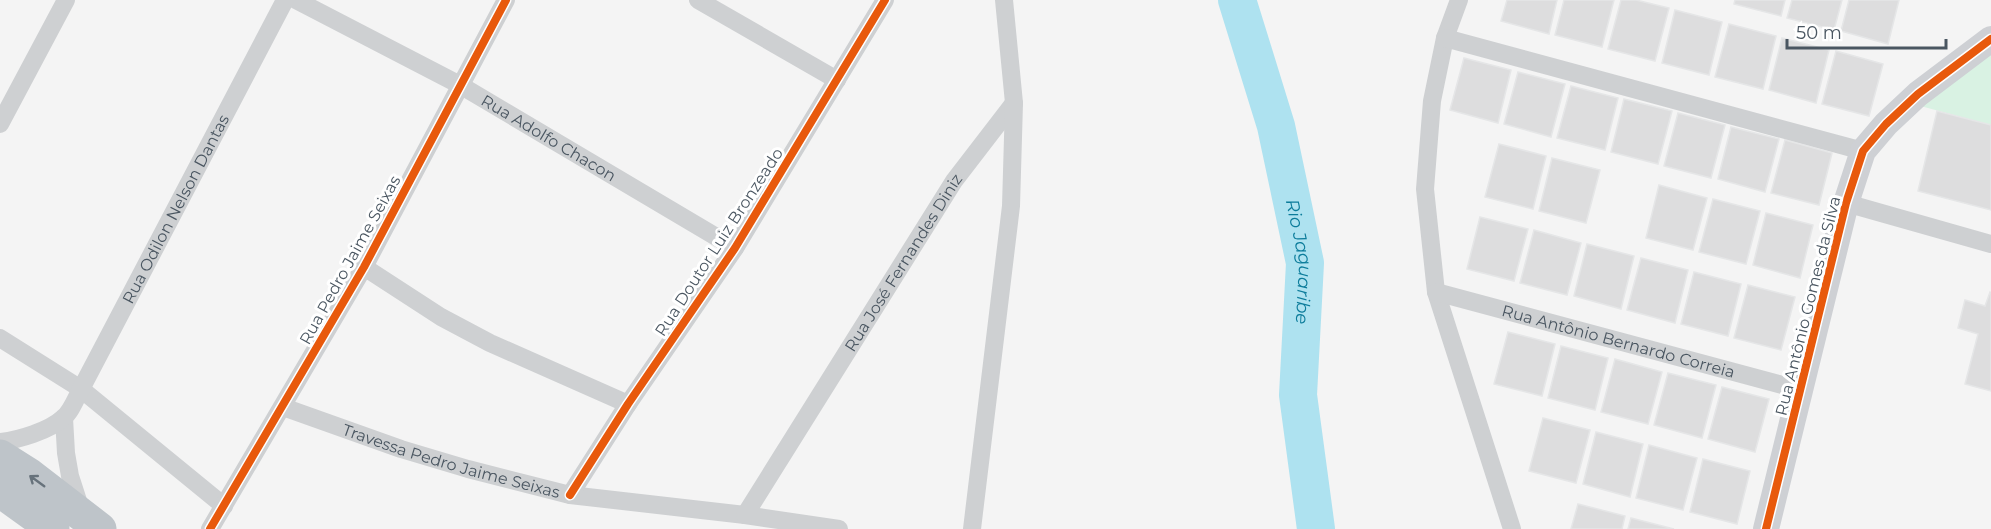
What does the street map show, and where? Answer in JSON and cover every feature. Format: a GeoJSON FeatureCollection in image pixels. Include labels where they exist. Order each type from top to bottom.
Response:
{"type":"FeatureCollection","features":[{"type":"Feature","properties":{"kind":"highway"},"geometry":{"type":"LineString","coordinates":[[0,456],[92,522]]}},
{"type":"Feature","properties":{"kind":"highway"},"geometry":{"type":"LineString","coordinates":[[0,491],[52,529]]}},
{"type":"Feature","properties":{"kind":"street"},"geometry":{"type":"LineString","coordinates":[[0,124],[66,0]]}},
{"type":"Feature","properties":{"kind":"street","name":"Rua Odilon Nelson Dantas"},"geometry":{"type":"LineString","coordinates":[[64,418],[285,0]]}},
{"type":"Feature","properties":{"kind":"street","name":"Rua Adolfo Chacon"},"geometry":{"type":"LineString","coordinates":[[296,0],[460,85],[735,248]]}},
{"type":"Feature","properties":{"kind":"street","name":"Rua Pedro Jaime Seixas"},"geometry":{"type":"LineString","coordinates":[[210,529],[364,267],[506,0]]}},
{"type":"Feature","properties":{"kind":"street"},"geometry":{"type":"LineString","coordinates":[[698,0],[837,80]]}},
{"type":"Feature","properties":{"kind":"street","name":"Rua Doutor Luiz Bronzeado"},"geometry":{"type":"LineString","coordinates":[[570,495],[628,404],[735,248],[885,0]]}},
{"type":"Feature","properties":{"kind":"street"},"geometry":{"type":"LineString","coordinates":[[972,529],[1011,206],[1014,103],[1004,0]]}},
{"type":"Feature","properties":{"kind":"street"},"geometry":{"type":"LineString","coordinates":[[1459,0],[1445,38],[1432,101],[1425,189],[1436,292],[1512,529]]}},
{"type":"Feature","properties":{"kind":"street"},"geometry":{"type":"LineString","coordinates":[[1445,38],[1863,151]]}},
{"type":"Feature","properties":{"kind":"street","name":"Rua Antônio Gomes da Silva"},"geometry":{"type":"LineString","coordinates":[[1766,529],[1846,203],[1863,151],[1886,124],[1918,94],[1991,39]]}},
{"type":"Feature","properties":{"kind":"street","name":"Rua José Fernandes Diniz"},"geometry":{"type":"LineString","coordinates":[[746,515],[954,180],[1014,103]]}},
{"type":"Feature","properties":{"kind":"street"},"geometry":{"type":"LineString","coordinates":[[1846,203],[1991,244]]}},
{"type":"Feature","properties":{"kind":"street"},"geometry":{"type":"LineString","coordinates":[[364,267],[441,317],[490,343],[628,404]]}},
{"type":"Feature","properties":{"kind":"street","name":"Rua Antônio Bernardo Correia"},"geometry":{"type":"LineString","coordinates":[[1436,292],[1801,390]]}},
{"type":"Feature","properties":{"kind":"street"},"geometry":{"type":"LineString","coordinates":[[0,338],[81,389],[224,506]]}},
{"type":"Feature","properties":{"kind":"street","name":"Travessa Pedro Jaime Seixas"},"geometry":{"type":"LineString","coordinates":[[283,407],[412,452],[570,495],[746,515],[839,529]]}},
{"type":"Feature","properties":{"kind":"street"},"geometry":{"type":"LineString","coordinates":[[0,442],[14,441],[33,434],[64,418],[68,464],[92,522]]}},
{"type":"Feature","properties":{"kind":"green space"},"geometry":{"type":"Polygon","coordinates":[[[1991,46],[1991,125],[1913,104],[1991,46]]]}},
{"type":"Feature","properties":{"kind":"building"},"geometry":{"type":"Polygon","coordinates":[[[1507,0],[1557,0],[1549,34],[1501,21],[1507,0]]]}},
{"type":"Feature","properties":{"kind":"building"},"geometry":{"type":"Polygon","coordinates":[[[1564,0],[1614,0],[1602,47],[1555,35],[1564,0]]]}},
{"type":"Feature","properties":{"kind":"building"},"geometry":{"type":"Polygon","coordinates":[[[1621,0],[1636,0],[1669,8],[1655,61],[1608,49],[1621,0]]]}},
{"type":"Feature","properties":{"kind":"building"},"geometry":{"type":"Polygon","coordinates":[[[1735,0],[1785,0],[1781,16],[1734,4],[1735,0]]]}},
{"type":"Feature","properties":{"kind":"building"},"geometry":{"type":"Polygon","coordinates":[[[1792,0],[1842,0],[1834,30],[1787,18],[1792,0]]]}},
{"type":"Feature","properties":{"kind":"building"},"geometry":{"type":"Polygon","coordinates":[[[1849,0],[1899,0],[1888,44],[1841,31],[1849,0]]]}},
{"type":"Feature","properties":{"kind":"building"},"geometry":{"type":"Polygon","coordinates":[[[1675,10],[1722,22],[1709,75],[1662,63],[1675,10]]]}},
{"type":"Feature","properties":{"kind":"building"},"geometry":{"type":"Polygon","coordinates":[[[1729,24],[1776,36],[1763,89],[1715,77],[1729,24]]]}},
{"type":"Feature","properties":{"kind":"building"},"geometry":{"type":"Polygon","coordinates":[[[1782,38],[1829,50],[1816,103],[1769,90],[1782,38]]]}},
{"type":"Feature","properties":{"kind":"building"},"geometry":{"type":"Polygon","coordinates":[[[1836,51],[1883,64],[1869,116],[1822,104],[1836,51]]]}},
{"type":"Feature","properties":{"kind":"building"},"geometry":{"type":"Polygon","coordinates":[[[1464,58],[1511,70],[1498,123],[1450,110],[1464,58]]]}},
{"type":"Feature","properties":{"kind":"building"},"geometry":{"type":"Polygon","coordinates":[[[1518,72],[1565,84],[1551,137],[1504,124],[1518,72]]]}},
{"type":"Feature","properties":{"kind":"building"},"geometry":{"type":"Polygon","coordinates":[[[1571,86],[1618,98],[1605,150],[1557,138],[1571,86]]]}},
{"type":"Feature","properties":{"kind":"building"},"geometry":{"type":"Polygon","coordinates":[[[1624,99],[1672,111],[1658,164],[1611,152],[1624,99]]]}},
{"type":"Feature","properties":{"kind":"building"},"geometry":{"type":"Polygon","coordinates":[[[1937,111],[1991,125],[1991,210],[1918,191],[1937,111]]]}},
{"type":"Feature","properties":{"kind":"building"},"geometry":{"type":"Polygon","coordinates":[[[1678,113],[1725,125],[1711,178],[1664,166],[1678,113]]]}},
{"type":"Feature","properties":{"kind":"building"},"geometry":{"type":"Polygon","coordinates":[[[1731,127],[1779,139],[1765,192],[1718,179],[1731,127]]]}},
{"type":"Feature","properties":{"kind":"building"},"geometry":{"type":"Polygon","coordinates":[[[1785,140],[1832,153],[1819,205],[1771,193],[1785,140]]]}},
{"type":"Feature","properties":{"kind":"building"},"geometry":{"type":"Polygon","coordinates":[[[1499,144],[1546,156],[1533,209],[1485,197],[1499,144]]]}},
{"type":"Feature","properties":{"kind":"building"},"geometry":{"type":"Polygon","coordinates":[[[1552,158],[1600,170],[1586,223],[1539,211],[1552,158]]]}},
{"type":"Feature","properties":{"kind":"building"},"geometry":{"type":"Polygon","coordinates":[[[1659,185],[1707,198],[1693,250],[1646,238],[1659,185]]]}},
{"type":"Feature","properties":{"kind":"building"},"geometry":{"type":"Polygon","coordinates":[[[1713,199],[1760,211],[1746,264],[1699,252],[1713,199]]]}},
{"type":"Feature","properties":{"kind":"building"},"geometry":{"type":"Polygon","coordinates":[[[1766,213],[1813,225],[1800,278],[1753,265],[1766,213]]]}},
{"type":"Feature","properties":{"kind":"building"},"geometry":{"type":"Polygon","coordinates":[[[1480,217],[1528,229],[1514,281],[1467,269],[1480,217]]]}},
{"type":"Feature","properties":{"kind":"building"},"geometry":{"type":"Polygon","coordinates":[[[1534,230],[1581,243],[1567,295],[1520,283],[1534,230]]]}},
{"type":"Feature","properties":{"kind":"building"},"geometry":{"type":"Polygon","coordinates":[[[1587,244],[1634,256],[1621,309],[1574,296],[1587,244]]]}},
{"type":"Feature","properties":{"kind":"building"},"geometry":{"type":"Polygon","coordinates":[[[1641,258],[1688,270],[1675,323],[1627,310],[1641,258]]]}},
{"type":"Feature","properties":{"kind":"building"},"geometry":{"type":"Polygon","coordinates":[[[1694,272],[1741,284],[1728,336],[1681,324],[1694,272]]]}},
{"type":"Feature","properties":{"kind":"building"},"geometry":{"type":"Polygon","coordinates":[[[1748,285],[1795,297],[1781,350],[1734,338],[1748,285]]]}},
{"type":"Feature","properties":{"kind":"building"},"geometry":{"type":"Polygon","coordinates":[[[1990,292],[1991,391],[1965,384],[1978,334],[1958,328],[1965,300],[1985,306],[1990,292]]]}},
{"type":"Feature","properties":{"kind":"building"},"geometry":{"type":"Polygon","coordinates":[[[1508,332],[1555,344],[1542,396],[1494,384],[1508,332]]]}},
{"type":"Feature","properties":{"kind":"building"},"geometry":{"type":"Polygon","coordinates":[[[1561,346],[1608,358],[1595,410],[1548,398],[1561,346]]]}},
{"type":"Feature","properties":{"kind":"building"},"geometry":{"type":"Polygon","coordinates":[[[1615,359],[1662,372],[1648,424],[1601,412],[1615,359]]]}},
{"type":"Feature","properties":{"kind":"building"},"geometry":{"type":"Polygon","coordinates":[[[1668,373],[1716,385],[1702,438],[1654,425],[1668,373]]]}},
{"type":"Feature","properties":{"kind":"building"},"geometry":{"type":"Polygon","coordinates":[[[1722,387],[1769,399],[1755,452],[1708,439],[1722,387]]]}},
{"type":"Feature","properties":{"kind":"building"},"geometry":{"type":"Polygon","coordinates":[[[1543,418],[1590,430],[1576,483],[1529,471],[1543,418]]]}},
{"type":"Feature","properties":{"kind":"building"},"geometry":{"type":"Polygon","coordinates":[[[1596,432],[1643,444],[1630,497],[1583,484],[1596,432]]]}},
{"type":"Feature","properties":{"kind":"building"},"geometry":{"type":"Polygon","coordinates":[[[1649,445],[1697,458],[1683,510],[1636,498],[1649,445]]]}},
{"type":"Feature","properties":{"kind":"building"},"geometry":{"type":"Polygon","coordinates":[[[1703,459],[1750,471],[1737,524],[1690,512],[1703,459]]]}},
{"type":"Feature","properties":{"kind":"building"},"geometry":{"type":"Polygon","coordinates":[[[1578,504],[1625,516],[1622,529],[1571,529],[1578,504]]]}},
{"type":"Feature","properties":{"kind":"building"},"geometry":{"type":"Polygon","coordinates":[[[1631,518],[1674,529],[1628,529],[1631,518]]]}},
{"type":"Feature","properties":{"kind":"waterway","name":"Rio Jaguaribe"},"geometry":{"type":"LineString","coordinates":[[1237,0],[1276,126],[1305,263],[1298,395],[1316,529]]}},
{"type":"Feature","properties":{"kind":"cycle path"},"geometry":{"type":"LineString","coordinates":[[210,529],[364,267],[506,0]]}},
{"type":"Feature","properties":{"kind":"cycle path"},"geometry":{"type":"LineString","coordinates":[[570,495],[628,404],[735,248],[885,0]]}},
{"type":"Feature","properties":{"kind":"cycle path"},"geometry":{"type":"LineString","coordinates":[[1766,529],[1846,203],[1863,151],[1886,124],[1918,94],[1991,39]]}}]}
